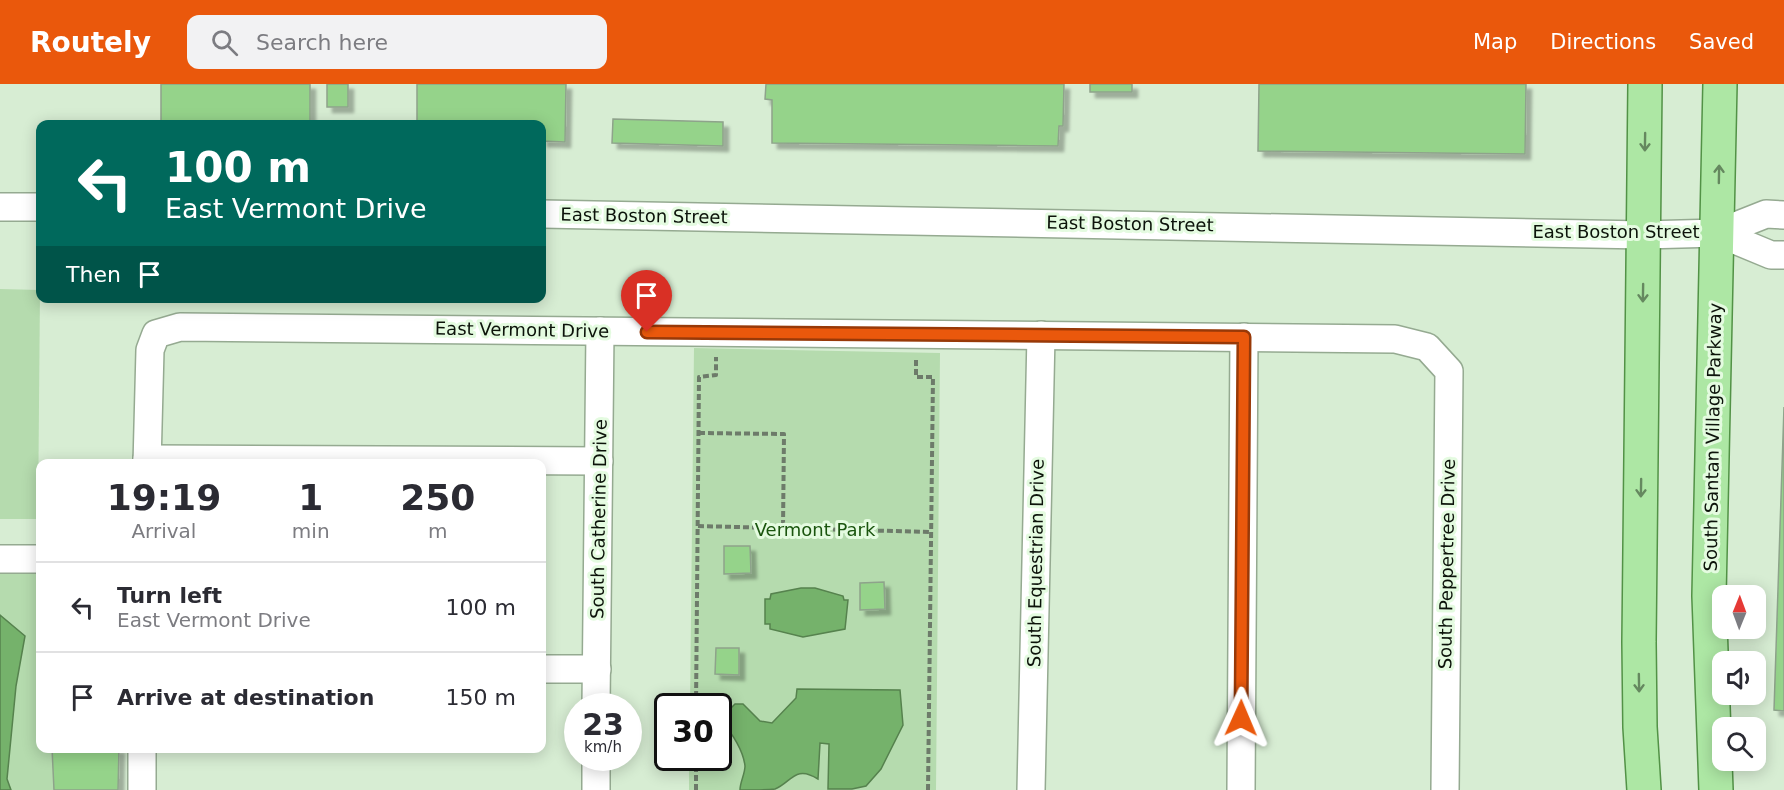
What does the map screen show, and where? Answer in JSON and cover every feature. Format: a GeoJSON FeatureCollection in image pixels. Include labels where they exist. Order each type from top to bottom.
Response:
{"type":"FeatureCollection","features":[{"type":"Feature","properties":{"kind":"main road"},"geometry":{"type":"LineString","coordinates":[[1644,790],[1638,642],[1645,84]]}},
{"type":"Feature","properties":{"kind":"main road","name":"South Santan Village Parkway"},"geometry":{"type":"LineString","coordinates":[[1716,790],[1709,596],[1720,84]]}},
{"type":"Feature","properties":{"kind":"street"},"geometry":{"type":"LineString","coordinates":[[0,207],[36,207]]}},
{"type":"Feature","properties":{"kind":"street","name":"East Boston Street"},"geometry":{"type":"LineString","coordinates":[[546,214],[1644,235],[1718,232],[1766,214],[1784,214]]}},
{"type":"Feature","properties":{"kind":"street","name":"East Boston Street"},"geometry":{"type":"LineString","coordinates":[[1718,232],[1771,255],[1784,255]]}},
{"type":"Feature","properties":{"kind":"street","name":"East Vermont Drive"},"geometry":{"type":"LineString","coordinates":[[147,459],[150,350],[156,334],[180,327],[1395,339],[1427,347]]}},
{"type":"Feature","properties":{"kind":"street","name":"South Catherine Drive"},"geometry":{"type":"LineString","coordinates":[[596,693],[600,331]]}},
{"type":"Feature","properties":{"kind":"street","name":"South Equestrian Drive"},"geometry":{"type":"LineString","coordinates":[[1031,790],[1041,335]]}},
{"type":"Feature","properties":{"kind":"street"},"geometry":{"type":"LineString","coordinates":[[1241,790],[1244,337]]}},
{"type":"Feature","properties":{"kind":"street","name":"South Peppertree Drive"},"geometry":{"type":"LineString","coordinates":[[1427,347],[1449,371],[1445,790]]}},
{"type":"Feature","properties":{"kind":"street"},"geometry":{"type":"LineString","coordinates":[[546,461],[599,461]]}},
{"type":"Feature","properties":{"kind":"street"},"geometry":{"type":"LineString","coordinates":[[0,559],[36,559]]}},
{"type":"Feature","properties":{"kind":"street"},"geometry":{"type":"LineString","coordinates":[[546,669],[597,669]]}},
{"type":"Feature","properties":{"kind":"street"},"geometry":{"type":"LineString","coordinates":[[142,753],[142,790]]}},
{"type":"Feature","properties":{"kind":"street"},"geometry":{"type":"LineString","coordinates":[[596,771],[596,790]]}},
{"type":"Feature","properties":{"kind":"path"},"geometry":{"type":"LineString","coordinates":[[696,693],[699,377],[716,375],[716,356]]}},
{"type":"Feature","properties":{"kind":"path"},"geometry":{"type":"LineString","coordinates":[[916,359],[915,377],[933,377],[928,790]]}},
{"type":"Feature","properties":{"kind":"path"},"geometry":{"type":"LineString","coordinates":[[699,433],[784,434],[783,528]]}},
{"type":"Feature","properties":{"kind":"path"},"geometry":{"type":"LineString","coordinates":[[698,526],[931,532]]}},
{"type":"Feature","properties":{"kind":"path"},"geometry":{"type":"LineString","coordinates":[[696,771],[696,790]]}},
{"type":"Feature","properties":{"kind":"green space"},"geometry":{"type":"Polygon","coordinates":[[[0,289],[36,290],[36,303],[40,303],[36,519],[0,519],[0,289]]]}},
{"type":"Feature","properties":{"kind":"green space","name":"Vermont Park"},"geometry":{"type":"Polygon","coordinates":[[[694,348],[940,353],[936,790],[689,790],[689,771],[732,771],[732,693],[690,693],[694,348]]]}},
{"type":"Feature","properties":{"kind":"green space"},"geometry":{"type":"Polygon","coordinates":[[[0,572],[36,573],[36,753],[57,753],[56,790],[0,790],[0,572]]]}},
{"type":"Feature","properties":{"kind":"shaded area"},"geometry":{"type":"Polygon","coordinates":[[[801,588],[815,588],[843,596],[844,600],[848,600],[845,629],[803,637],[770,629],[770,624],[765,624],[765,599],[770,599],[771,594],[801,588]]]}},
{"type":"Feature","properties":{"kind":"shaded area"},"geometry":{"type":"Polygon","coordinates":[[[0,615],[25,636],[16,686],[7,779],[11,790],[0,790],[0,615]]]}},
{"type":"Feature","properties":{"kind":"shaded area"},"geometry":{"type":"Polygon","coordinates":[[[797,689],[900,690],[903,725],[881,769],[866,786],[852,789],[828,789],[829,744],[820,743],[818,779],[804,773],[794,776],[775,789],[740,790],[745,766],[742,753],[732,735],[732,707],[735,704],[743,704],[760,721],[772,723],[796,698],[797,689]]]}},
{"type":"Feature","properties":{"kind":"building"},"geometry":{"type":"Polygon","coordinates":[[[161,84],[310,84],[310,120],[161,120],[161,84]]]}},
{"type":"Feature","properties":{"kind":"building"},"geometry":{"type":"Polygon","coordinates":[[[327,84],[348,84],[348,107],[327,107],[327,84]]]}},
{"type":"Feature","properties":{"kind":"building"},"geometry":{"type":"Polygon","coordinates":[[[417,84],[566,84],[565,142],[546,141],[546,120],[417,120],[417,84]]]}},
{"type":"Feature","properties":{"kind":"building"},"geometry":{"type":"Polygon","coordinates":[[[766,84],[1064,84],[1063,126],[1059,126],[1058,146],[772,143],[772,100],[765,99],[766,84]]]}},
{"type":"Feature","properties":{"kind":"building"},"geometry":{"type":"Polygon","coordinates":[[[1090,84],[1132,84],[1132,92],[1090,92],[1090,84]]]}},
{"type":"Feature","properties":{"kind":"building"},"geometry":{"type":"Polygon","coordinates":[[[1259,84],[1526,84],[1525,154],[1258,151],[1259,84]]]}},
{"type":"Feature","properties":{"kind":"building"},"geometry":{"type":"Polygon","coordinates":[[[613,119],[723,122],[723,146],[612,143],[613,119]]]}},
{"type":"Feature","properties":{"kind":"building"},"geometry":{"type":"Polygon","coordinates":[[[1784,407],[1784,711],[1774,710],[1784,407]]]}},
{"type":"Feature","properties":{"kind":"building"},"geometry":{"type":"Polygon","coordinates":[[[724,546],[750,546],[751,573],[724,574],[724,546]]]}},
{"type":"Feature","properties":{"kind":"building"},"geometry":{"type":"Polygon","coordinates":[[[884,582],[885,609],[860,610],[860,583],[884,582]]]}},
{"type":"Feature","properties":{"kind":"building"},"geometry":{"type":"Polygon","coordinates":[[[716,648],[739,648],[739,675],[715,674],[716,648]]]}},
{"type":"Feature","properties":{"kind":"building"},"geometry":{"type":"Polygon","coordinates":[[[52,753],[119,753],[118,790],[54,790],[52,753]]]}},
{"type":"Feature","properties":{"kind":"route"},"geometry":{"type":"LineString","coordinates":[[647,332],[1244,337],[1241,718]]}}]}
